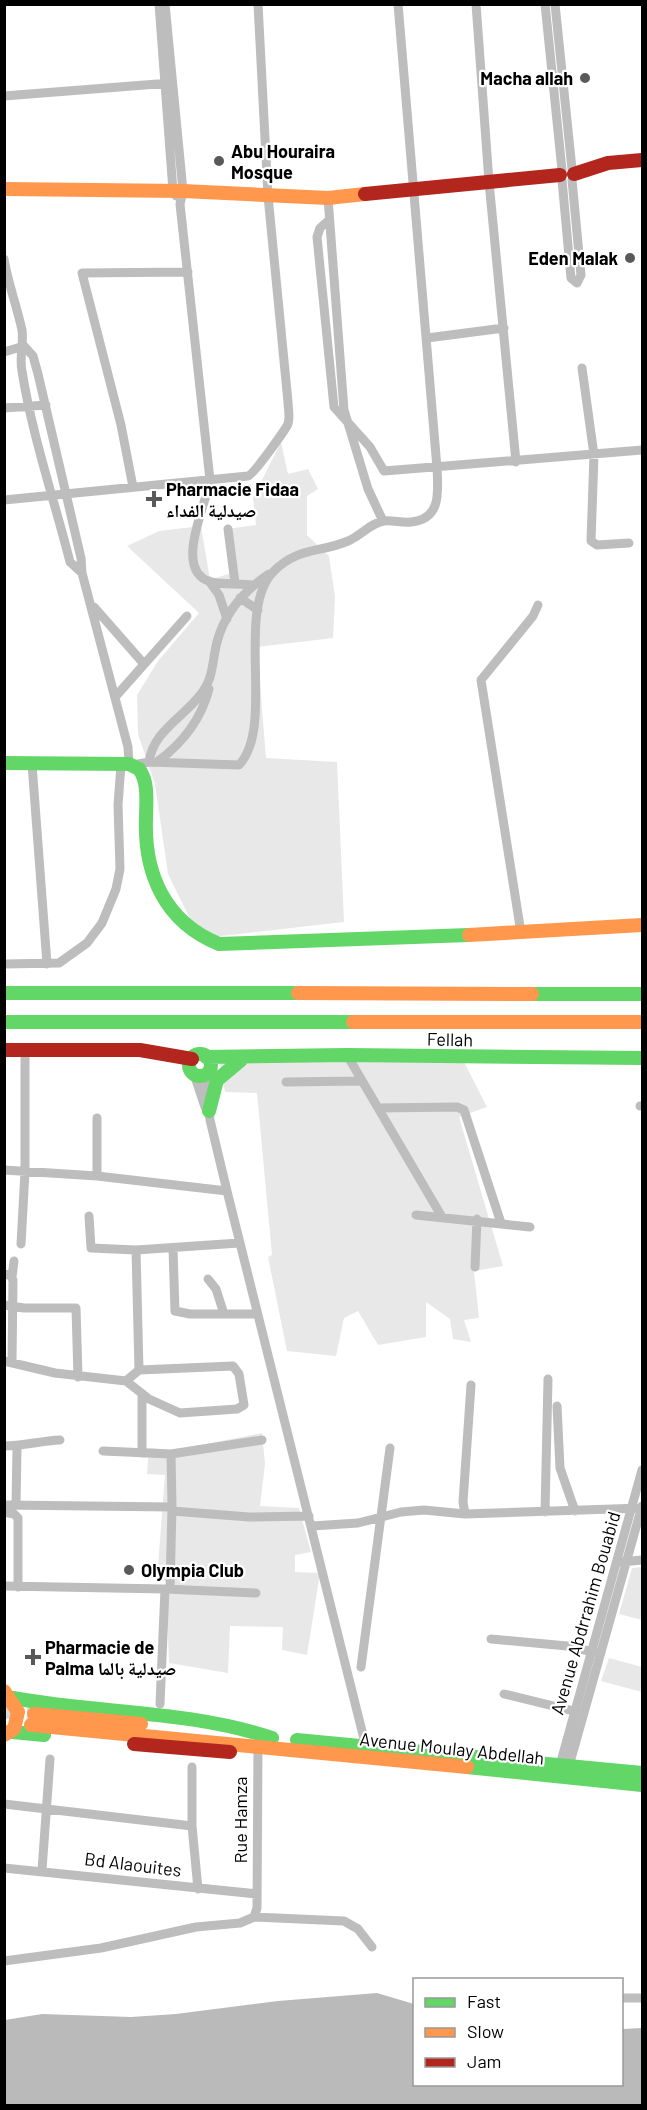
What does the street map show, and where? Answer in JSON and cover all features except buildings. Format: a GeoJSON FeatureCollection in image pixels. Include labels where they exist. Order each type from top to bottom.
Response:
{"type":"FeatureCollection","features":[{"type":"Feature","properties":{"kind":"main road"},"geometry":{"type":"LineString","coordinates":[[4,189],[328,198],[567,175],[608,163],[642,160]]}},
{"type":"Feature","properties":{"kind":"main road"},"geometry":{"type":"LineString","coordinates":[[4,763],[127,764],[140,771],[144,779],[146,847],[156,883],[165,901],[183,924],[212,941],[233,945],[348,938],[521,933],[642,925]]}},
{"type":"Feature","properties":{"kind":"main road"},"geometry":{"type":"LineString","coordinates":[[4,988],[87,994]]}},
{"type":"Feature","properties":{"kind":"main road"},"geometry":{"type":"LineString","coordinates":[[4,993],[642,994]]}},
{"type":"Feature","properties":{"kind":"main road"},"geometry":{"type":"LineString","coordinates":[[4,1022],[642,1022]]}},
{"type":"Feature","properties":{"kind":"main road","name":"Fellah"},"geometry":{"type":"LineString","coordinates":[[4,1050],[140,1050],[192,1059],[198,1055],[204,1068]]}},
{"type":"Feature","properties":{"kind":"main road","name":"Fellah"},"geometry":{"type":"LineString","coordinates":[[204,1068],[257,1056],[642,1058]]}},
{"type":"Feature","properties":{"kind":"main road","name":"Fellah"},"geometry":{"type":"LineString","coordinates":[[204,1068],[257,1056]]}},
{"type":"Feature","properties":{"kind":"main road"},"geometry":{"type":"LineString","coordinates":[[209,1115],[217,1080],[241,1060]]}},
{"type":"Feature","properties":{"kind":"main road"},"geometry":{"type":"LineString","coordinates":[[7,1694],[19,1714],[8,1734]]}},
{"type":"Feature","properties":{"kind":"main road","name":"Avenue Moulay Abdellah"},"geometry":{"type":"LineString","coordinates":[[7,1694],[237,1726],[272,1738]]}},
{"type":"Feature","properties":{"kind":"main road","name":"Avenue Moulay Abdellah"},"geometry":{"type":"LineString","coordinates":[[642,1773],[272,1738],[33,1720],[258,1746],[642,1785]]}},
{"type":"Feature","properties":{"kind":"main road","name":"Avenue Moulay Abdellah"},"geometry":{"type":"LineString","coordinates":[[8,1734],[206,1751],[236,1752],[258,1746]]}},
{"type":"Feature","properties":{"kind":"street"},"geometry":{"type":"LineString","coordinates":[[159,4],[210,480],[198,520],[193,559],[198,572],[209,581],[219,595],[227,619]]}},
{"type":"Feature","properties":{"kind":"street"},"geometry":{"type":"LineString","coordinates":[[165,4],[169,83]]}},
{"type":"Feature","properties":{"kind":"street"},"geometry":{"type":"LineString","coordinates":[[4,500],[252,474],[288,422],[268,196],[258,4]]}},
{"type":"Feature","properties":{"kind":"street"},"geometry":{"type":"LineString","coordinates":[[153,762],[186,737],[202,708],[218,640],[227,619],[240,598],[253,585],[300,552],[350,541],[384,521],[411,522],[434,512],[438,498],[437,468],[398,4]]}},
{"type":"Feature","properties":{"kind":"street"},"geometry":{"type":"LineString","coordinates":[[476,4],[489,182],[516,462]]}},
{"type":"Feature","properties":{"kind":"street"},"geometry":{"type":"LineString","coordinates":[[545,4],[567,175],[581,275],[577,283],[571,278],[567,175],[555,4]]}},
{"type":"Feature","properties":{"kind":"street"},"geometry":{"type":"LineString","coordinates":[[4,96],[169,83]]}},
{"type":"Feature","properties":{"kind":"street"},"geometry":{"type":"LineString","coordinates":[[328,198],[347,424],[368,489],[384,521]]}},
{"type":"Feature","properties":{"kind":"street"},"geometry":{"type":"LineString","coordinates":[[329,220],[320,228],[317,237],[333,402],[336,411],[370,447],[384,471],[642,450]]}},
{"type":"Feature","properties":{"kind":"street"},"geometry":{"type":"LineString","coordinates":[[4,259],[7,284],[24,346],[33,356],[46,405],[81,558],[82,573],[128,747],[127,764],[118,806],[120,869],[111,903],[102,922],[87,943],[62,961],[47,964],[4,964]]}},
{"type":"Feature","properties":{"kind":"street"},"geometry":{"type":"LineString","coordinates":[[133,487],[121,424],[82,273],[188,272]]}},
{"type":"Feature","properties":{"kind":"street"},"geometry":{"type":"LineString","coordinates":[[427,338],[504,328]]}},
{"type":"Feature","properties":{"kind":"street"},"geometry":{"type":"LineString","coordinates":[[4,352],[24,346]]}},
{"type":"Feature","properties":{"kind":"street"},"geometry":{"type":"LineString","coordinates":[[24,346],[20,358],[29,406],[70,562],[82,573]]}},
{"type":"Feature","properties":{"kind":"street"},"geometry":{"type":"LineString","coordinates":[[582,368],[594,455],[591,541],[597,545],[629,543]]}},
{"type":"Feature","properties":{"kind":"street"},"geometry":{"type":"LineString","coordinates":[[4,408],[46,405]]}},
{"type":"Feature","properties":{"kind":"street"},"geometry":{"type":"LineString","coordinates":[[228,529],[235,583]]}},
{"type":"Feature","properties":{"kind":"street"},"geometry":{"type":"LineString","coordinates":[[127,764],[153,762],[239,765],[246,757],[253,733],[258,610],[263,587],[274,571]]}},
{"type":"Feature","properties":{"kind":"street"},"geometry":{"type":"LineString","coordinates":[[209,581],[253,585]]}},
{"type":"Feature","properties":{"kind":"street"},"geometry":{"type":"LineString","coordinates":[[240,598],[258,610]]}},
{"type":"Feature","properties":{"kind":"street"},"geometry":{"type":"LineString","coordinates":[[92,605],[144,664]]}},
{"type":"Feature","properties":{"kind":"street"},"geometry":{"type":"LineString","coordinates":[[521,933],[481,680],[533,616],[538,606]]}},
{"type":"Feature","properties":{"kind":"street"},"geometry":{"type":"LineString","coordinates":[[116,696],[187,616]]}},
{"type":"Feature","properties":{"kind":"street"},"geometry":{"type":"LineString","coordinates":[[153,762],[157,739],[201,695],[210,680]]}},
{"type":"Feature","properties":{"kind":"street"},"geometry":{"type":"LineString","coordinates":[[32,764],[47,964]]}},
{"type":"Feature","properties":{"kind":"street"},"geometry":{"type":"LineString","coordinates":[[21,1244],[25,1172],[25,1050]]}},
{"type":"Feature","properties":{"kind":"street"},"geometry":{"type":"LineString","coordinates":[[347,1055],[442,1216]]}},
{"type":"Feature","properties":{"kind":"street"},"geometry":{"type":"LineString","coordinates":[[204,1068],[209,1115],[239,1244],[366,1747]]}},
{"type":"Feature","properties":{"kind":"street"},"geometry":{"type":"LineString","coordinates":[[286,1082],[362,1082]]}},
{"type":"Feature","properties":{"kind":"street"},"geometry":{"type":"LineString","coordinates":[[378,1108],[457,1107],[464,1110],[501,1223]]}},
{"type":"Feature","properties":{"kind":"street"},"geometry":{"type":"LineString","coordinates":[[97,1118],[97,1176]]}},
{"type":"Feature","properties":{"kind":"street"},"geometry":{"type":"LineString","coordinates":[[4,1170],[97,1176],[227,1191]]}},
{"type":"Feature","properties":{"kind":"street"},"geometry":{"type":"LineString","coordinates":[[416,1215],[477,1219],[530,1227]]}},
{"type":"Feature","properties":{"kind":"street"},"geometry":{"type":"LineString","coordinates":[[90,1216],[91,1248],[173,1249],[239,1244]]}},
{"type":"Feature","properties":{"kind":"street"},"geometry":{"type":"LineString","coordinates":[[475,1267],[477,1219]]}},
{"type":"Feature","properties":{"kind":"street"},"geometry":{"type":"LineString","coordinates":[[173,1249],[175,1311],[257,1314]]}},
{"type":"Feature","properties":{"kind":"street"},"geometry":{"type":"LineString","coordinates":[[136,1250],[139,1370]]}},
{"type":"Feature","properties":{"kind":"street"},"geometry":{"type":"LineString","coordinates":[[14,1261],[8,1276],[8,1361],[78,1377],[126,1381],[145,1396],[173,1412],[237,1409],[244,1405],[239,1374],[234,1367],[139,1370],[126,1381]]}},
{"type":"Feature","properties":{"kind":"street"},"geometry":{"type":"LineString","coordinates":[[208,1279],[216,1289],[224,1314]]}},
{"type":"Feature","properties":{"kind":"street"},"geometry":{"type":"LineString","coordinates":[[8,1305],[24,1308],[76,1308],[78,1377]]}},
{"type":"Feature","properties":{"kind":"street"},"geometry":{"type":"LineString","coordinates":[[545,1512],[548,1379]]}},
{"type":"Feature","properties":{"kind":"street"},"geometry":{"type":"LineString","coordinates":[[465,1514],[463,1502],[471,1385]]}},
{"type":"Feature","properties":{"kind":"street"},"geometry":{"type":"LineString","coordinates":[[142,1453],[145,1396]]}},
{"type":"Feature","properties":{"kind":"street"},"geometry":{"type":"LineString","coordinates":[[557,1406],[560,1468],[575,1511]]}},
{"type":"Feature","properties":{"kind":"street"},"geometry":{"type":"LineString","coordinates":[[4,1446],[17,1448],[36,1441],[60,1440]]}},
{"type":"Feature","properties":{"kind":"street"},"geometry":{"type":"LineString","coordinates":[[103,1451],[171,1454],[262,1440]]}},
{"type":"Feature","properties":{"kind":"street"},"geometry":{"type":"LineString","coordinates":[[16,1505],[17,1448]]}},
{"type":"Feature","properties":{"kind":"street"},"geometry":{"type":"LineString","coordinates":[[361,1667],[390,1448]]}},
{"type":"Feature","properties":{"kind":"street"},"geometry":{"type":"LineString","coordinates":[[160,1704],[172,1509],[171,1454]]}},
{"type":"Feature","properties":{"kind":"street","name":"Avenue Abdrrahim Bouabid"},"geometry":{"type":"LineString","coordinates":[[564,1766],[597,1653],[628,1561],[639,1507],[642,1470]]}},
{"type":"Feature","properties":{"kind":"street"},"geometry":{"type":"LineString","coordinates":[[4,1505],[172,1509],[249,1517],[309,1516]]}},
{"type":"Feature","properties":{"kind":"street"},"geometry":{"type":"LineString","coordinates":[[312,1526],[346,1525],[401,1512],[424,1510],[465,1514],[639,1507]]}},
{"type":"Feature","properties":{"kind":"street","name":"Avenue Abdrrahim Bouabid"},"geometry":{"type":"LineString","coordinates":[[597,1653],[617,1562],[639,1507]]}},
{"type":"Feature","properties":{"kind":"street"},"geometry":{"type":"LineString","coordinates":[[4,1512],[14,1514],[18,1518],[18,1587]]}},
{"type":"Feature","properties":{"kind":"street"},"geometry":{"type":"LineString","coordinates":[[617,1562],[642,1560]]}},
{"type":"Feature","properties":{"kind":"street"},"geometry":{"type":"LineString","coordinates":[[4,1586],[256,1593]]}},
{"type":"Feature","properties":{"kind":"street"},"geometry":{"type":"LineString","coordinates":[[490,1639],[567,1646],[597,1653]]}},
{"type":"Feature","properties":{"kind":"street"},"geometry":{"type":"LineString","coordinates":[[504,1694],[579,1712]]}},
{"type":"Feature","properties":{"kind":"street","name":"Rue Hamza"},"geometry":{"type":"LineString","coordinates":[[254,1917],[257,1894],[258,1746]]}},
{"type":"Feature","properties":{"kind":"street"},"geometry":{"type":"LineString","coordinates":[[42,1870],[50,1759]]}},
{"type":"Feature","properties":{"kind":"street"},"geometry":{"type":"LineString","coordinates":[[192,1767],[192,1826],[198,1889]]}},
{"type":"Feature","properties":{"kind":"street"},"geometry":{"type":"LineString","coordinates":[[4,1804],[192,1826]]}},
{"type":"Feature","properties":{"kind":"street","name":"Bd Alaouites"},"geometry":{"type":"LineString","coordinates":[[4,1868],[42,1870],[257,1894]]}},
{"type":"Feature","properties":{"kind":"street"},"geometry":{"type":"LineString","coordinates":[[4,1961],[101,1948],[196,1927],[240,1923],[254,1917],[344,1921],[358,1929],[372,1947]]}},
{"type":"Feature","properties":{"kind":"street"},"geometry":{"type":"LineString","coordinates":[[623,1998],[642,1998]]}},
{"type":"Feature","properties":{"kind":"shaded area"},"geometry":{"type":"Polygon","coordinates":[[[281,442],[288,474],[308,469],[318,489],[307,496],[307,535],[329,556],[335,597],[333,638],[257,647],[266,758],[337,762],[344,922],[212,937],[192,923],[168,874],[155,784],[138,734],[137,695],[158,661],[199,613],[127,546],[159,531],[201,526],[210,580],[231,573],[227,529],[256,525],[253,497],[261,488],[261,482],[281,442]]]}},
{"type":"Feature","properties":{"kind":"shaded area"},"geometry":{"type":"Polygon","coordinates":[[[218,1057],[463,1060],[487,1107],[459,1117],[503,1266],[474,1271],[479,1318],[464,1320],[471,1342],[453,1339],[450,1319],[426,1302],[426,1337],[378,1345],[358,1311],[344,1318],[336,1356],[287,1351],[268,1257],[272,1255],[257,1093],[225,1092],[218,1057]]]}},
{"type":"Feature","properties":{"kind":"shaded area"},"geometry":{"type":"Polygon","coordinates":[[[262,1433],[265,1464],[260,1506],[299,1508],[311,1552],[295,1555],[295,1572],[320,1573],[307,1655],[282,1650],[283,1627],[230,1626],[228,1673],[169,1663],[166,1581],[157,1579],[165,1475],[147,1474],[149,1448],[175,1450],[262,1433]]]}},
{"type":"Feature","properties":{"kind":"shaded area"},"geometry":{"type":"Polygon","coordinates":[[[642,1567],[642,1620],[619,1614],[632,1568],[642,1567]]]}},
{"type":"Feature","properties":{"kind":"shaded area"},"geometry":{"type":"Polygon","coordinates":[[[609,1658],[642,1667],[642,1692],[601,1681],[609,1658]]]}},
{"type":"Feature","properties":{"kind":"shaded area"},"geometry":{"type":"Polygon","coordinates":[[[377,1993],[413,2004],[413,2086],[623,2086],[623,2029],[642,2028],[642,2105],[5,2105],[5,2020],[42,2014],[131,2017],[176,2014],[278,2001],[377,1993]]]}},
{"type":"Feature","properties":{"kind":"tunnel"},"geometry":{"type":"LineString","coordinates":[[4,1711],[31,1713]]}},
{"type":"Feature","properties":{"kind":"traffic: fast"},"geometry":{"type":"LineString","coordinates":[[4,763],[129,764],[139,769],[146,786],[146,839],[154,877],[172,909],[185,923],[200,935],[219,944],[469,935]]}},
{"type":"Feature","properties":{"kind":"traffic: fast"},"geometry":{"type":"LineString","coordinates":[[4,993],[298,993]]}},
{"type":"Feature","properties":{"kind":"traffic: fast"},"geometry":{"type":"LineString","coordinates":[[532,994],[642,994]]}},
{"type":"Feature","properties":{"kind":"traffic: fast"},"geometry":{"type":"LineString","coordinates":[[4,1022],[353,1022]]}},
{"type":"Feature","properties":{"kind":"traffic: fast"},"geometry":{"type":"LineString","coordinates":[[200,1054],[210,1061],[211,1065],[204,1075],[200,1076],[190,1069],[189,1065],[196,1055],[200,1054]]}},
{"type":"Feature","properties":{"kind":"traffic: fast"},"geometry":{"type":"LineString","coordinates":[[206,1057],[347,1055],[642,1058]]}},
{"type":"Feature","properties":{"kind":"traffic: fast"},"geometry":{"type":"LineString","coordinates":[[209,1111],[217,1080],[241,1060]]}},
{"type":"Feature","properties":{"kind":"traffic: fast"},"geometry":{"type":"LineString","coordinates":[[13,1698],[176,1717],[208,1722],[272,1738]]}},
{"type":"Feature","properties":{"kind":"traffic: fast"},"geometry":{"type":"LineString","coordinates":[[12,1732],[44,1735]]}},
{"type":"Feature","properties":{"kind":"traffic: fast"},"geometry":{"type":"LineString","coordinates":[[297,1740],[642,1773]]}},
{"type":"Feature","properties":{"kind":"traffic: fast"},"geometry":{"type":"LineString","coordinates":[[467,1767],[642,1785]]}},
{"type":"Feature","properties":{"kind":"traffic: slow"},"geometry":{"type":"LineString","coordinates":[[4,189],[183,191],[328,198],[365,194]]}},
{"type":"Feature","properties":{"kind":"traffic: slow"},"geometry":{"type":"LineString","coordinates":[[469,935],[642,925]]}},
{"type":"Feature","properties":{"kind":"traffic: slow"},"geometry":{"type":"LineString","coordinates":[[298,993],[532,994]]}},
{"type":"Feature","properties":{"kind":"traffic: slow"},"geometry":{"type":"LineString","coordinates":[[353,1022],[642,1022]]}},
{"type":"Feature","properties":{"kind":"traffic: slow"},"geometry":{"type":"LineString","coordinates":[[4,1691],[18,1712],[14,1729],[4,1735]]}},
{"type":"Feature","properties":{"kind":"traffic: slow"},"geometry":{"type":"LineString","coordinates":[[34,1714],[141,1724]]}},
{"type":"Feature","properties":{"kind":"traffic: slow"},"geometry":{"type":"LineString","coordinates":[[31,1725],[467,1767]]}},
{"type":"Feature","properties":{"kind":"traffic: jam"},"geometry":{"type":"LineString","coordinates":[[574,174],[608,163],[642,160]]}},
{"type":"Feature","properties":{"kind":"traffic: jam"},"geometry":{"type":"LineString","coordinates":[[365,194],[560,175]]}},
{"type":"Feature","properties":{"kind":"traffic: jam"},"geometry":{"type":"LineString","coordinates":[[4,1050],[140,1050],[192,1059]]}},
{"type":"Feature","properties":{"kind":"traffic: jam"},"geometry":{"type":"LineString","coordinates":[[134,1744],[230,1752]]}},
{"type":"Feature","properties":{"kind":"place","name":"Macha allah"},"geometry":{"type":"Point","coordinates":[585,78]}},
{"type":"Feature","properties":{"kind":"place","name":"Abu Houraira Mosque"},"geometry":{"type":"Point","coordinates":[219,161]}},
{"type":"Feature","properties":{"kind":"place","name":"Eden Malak"},"geometry":{"type":"Point","coordinates":[630,258]}},
{"type":"Feature","properties":{"kind":"place","name":"Pharmacie Fidaa صيدلية الفداء"},"geometry":{"type":"Point","coordinates":[154,499]}},
{"type":"Feature","properties":{"kind":"place","name":"Olympia Club"},"geometry":{"type":"Point","coordinates":[129,1570]}},
{"type":"Feature","properties":{"kind":"place","name":"Pharmacie de Palma صيدلية بالما"},"geometry":{"type":"Point","coordinates":[33,1657]}}]}
